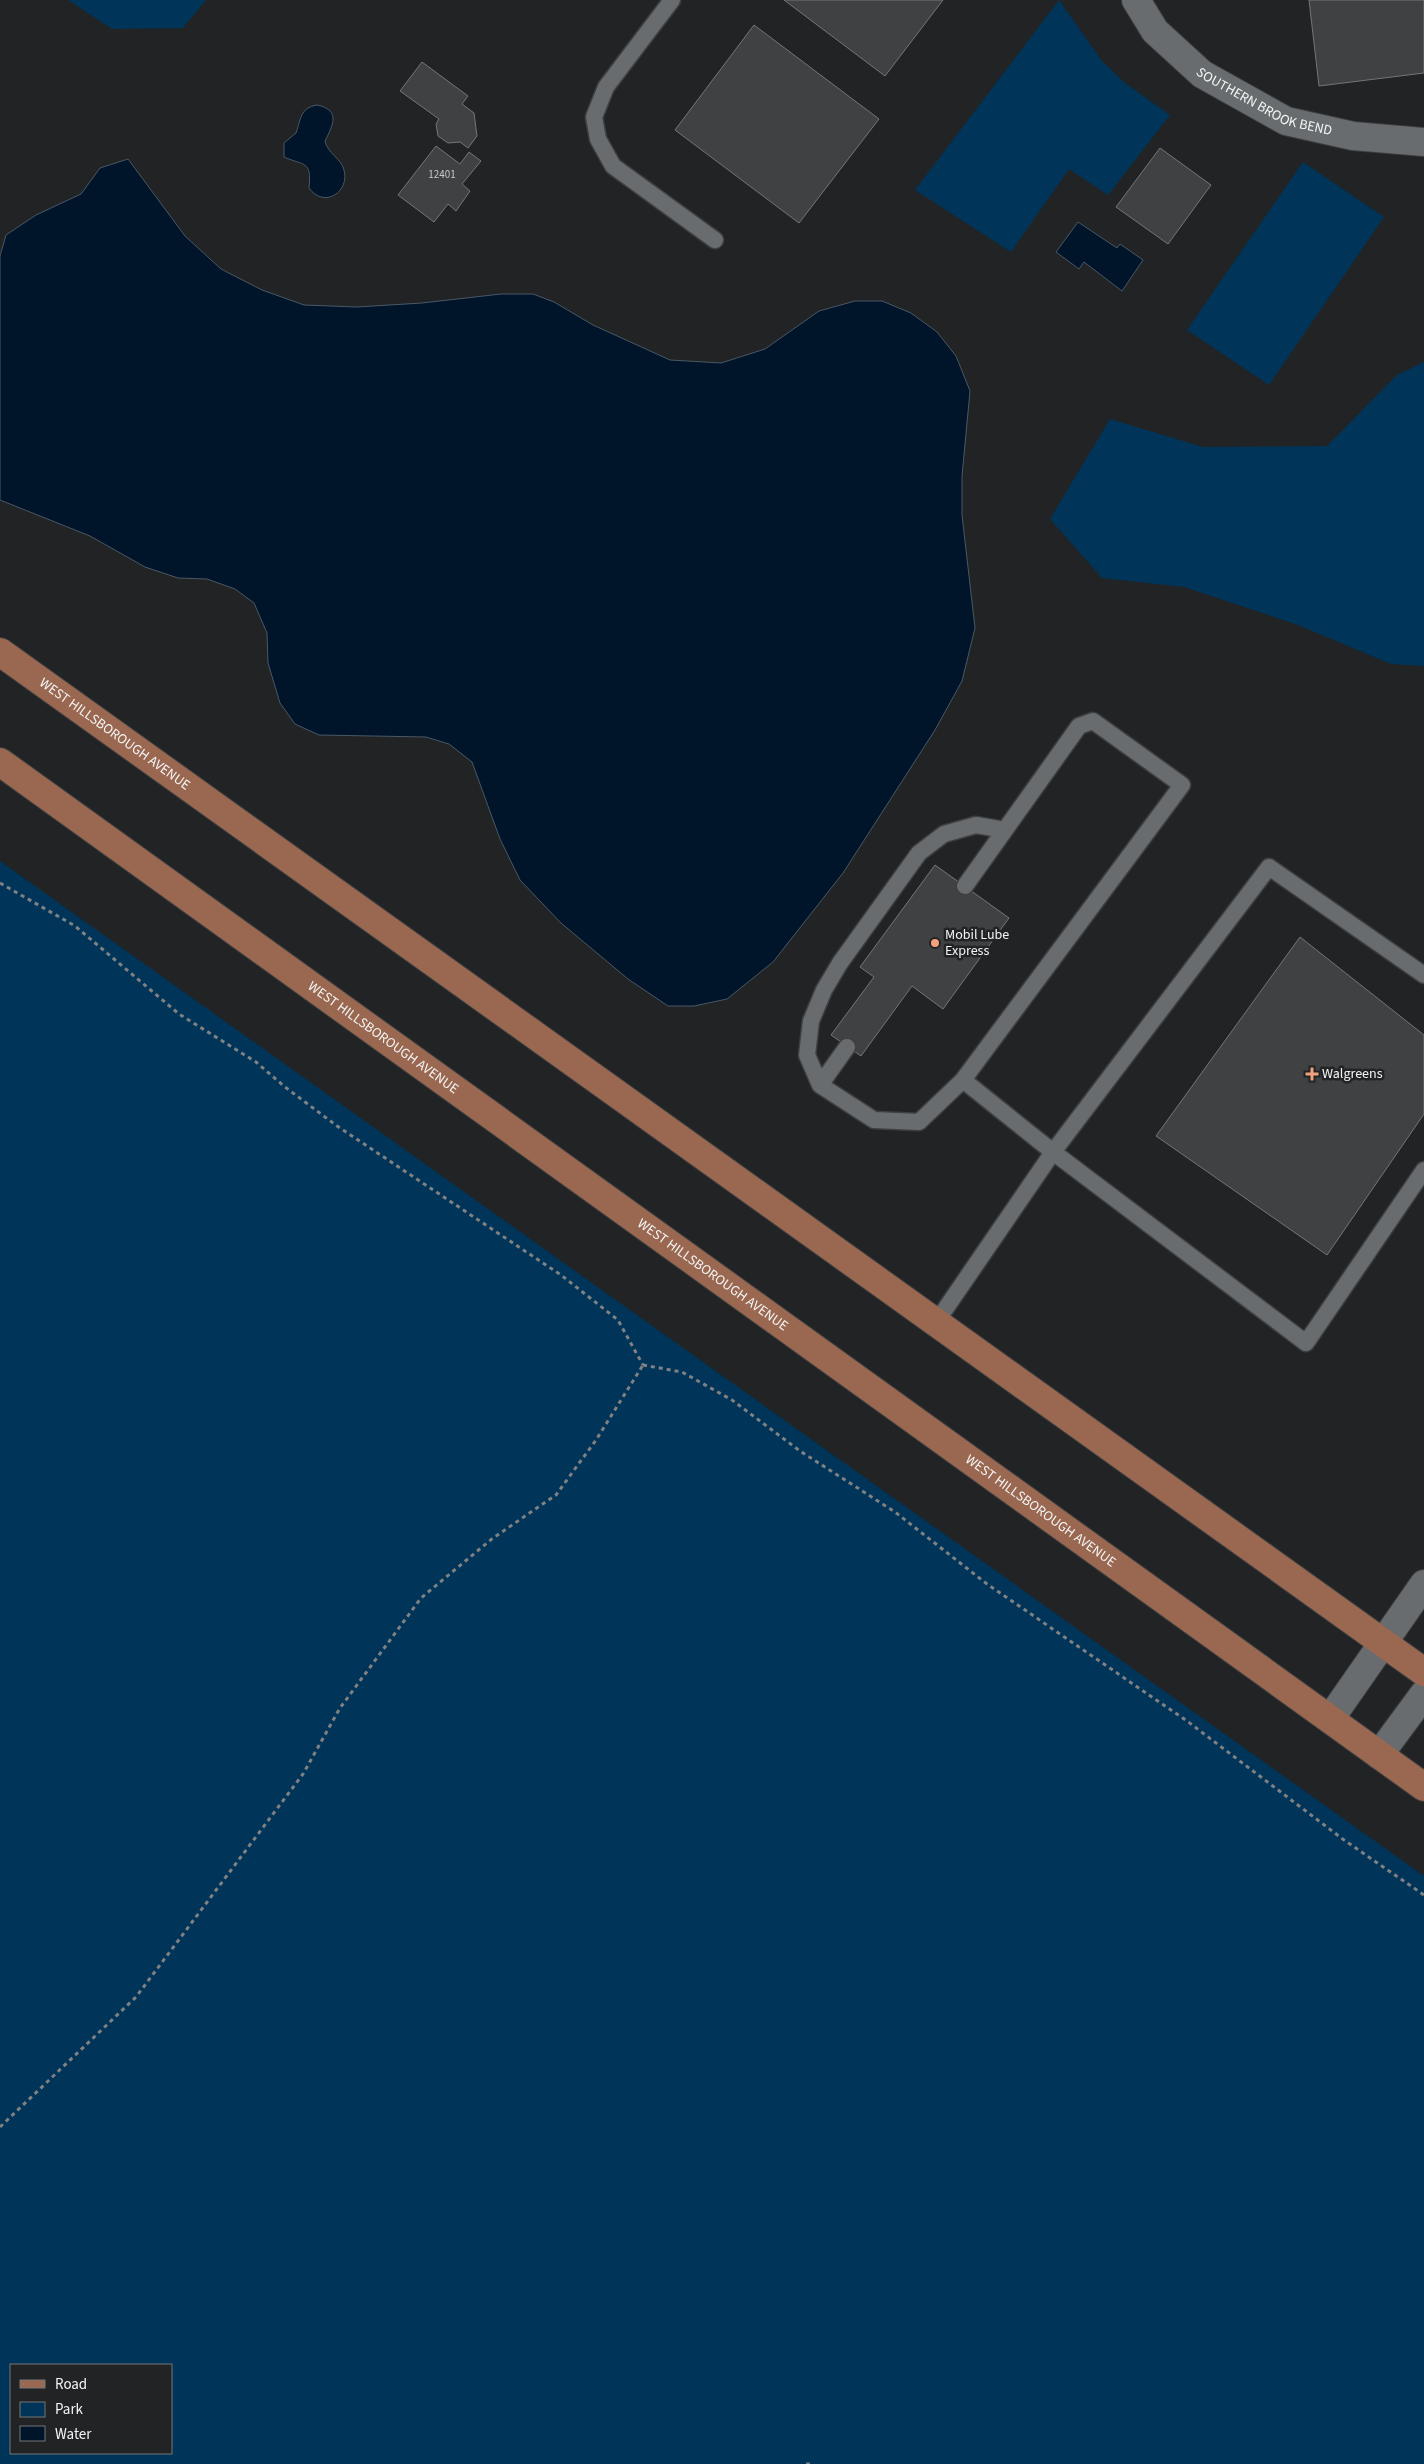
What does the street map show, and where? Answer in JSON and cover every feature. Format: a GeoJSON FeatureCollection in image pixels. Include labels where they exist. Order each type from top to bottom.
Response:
{"type":"FeatureCollection","features":[{"type":"Feature","properties":{"kind":"main road","name":"WEST HILLSBOROUGH AVENUE"},"geometry":{"type":"LineString","coordinates":[[0,652],[935,1324],[1424,1672]]}},
{"type":"Feature","properties":{"kind":"main road","name":"WEST HILLSBOROUGH AVENUE"},"geometry":{"type":"LineString","coordinates":[[0,762],[1424,1787]]}},
{"type":"Feature","properties":{"kind":"street","name":"SOUTHERN BROOK BEND"},"geometry":{"type":"LineString","coordinates":[[1136,0],[1155,30],[1202,74],[1286,121],[1354,136],[1424,142]]}},
{"type":"Feature","properties":{"kind":"street"},"geometry":{"type":"LineString","coordinates":[[1330,1719],[1424,1584]]}},
{"type":"Feature","properties":{"kind":"street"},"geometry":{"type":"LineString","coordinates":[[1379,1755],[1424,1694]]}},
{"type":"Feature","properties":{"kind":"lane"},"geometry":{"type":"LineString","coordinates":[[672,0],[606,87],[594,117],[598,139],[613,166],[715,240]]}},
{"type":"Feature","properties":{"kind":"lane"},"geometry":{"type":"LineString","coordinates":[[964,886],[1079,726],[1093,721],[1182,785],[963,1080],[919,1122],[874,1120],[820,1085],[807,1055],[812,1021],[824,990],[840,962],[919,853],[944,834],[976,825],[1004,830]]}},
{"type":"Feature","properties":{"kind":"lane"},"geometry":{"type":"LineString","coordinates":[[935,1324],[1053,1152],[1269,867],[1424,975]]}},
{"type":"Feature","properties":{"kind":"lane"},"geometry":{"type":"LineString","coordinates":[[820,1085],[847,1048]]}},
{"type":"Feature","properties":{"kind":"lane"},"geometry":{"type":"LineString","coordinates":[[963,1080],[1053,1152],[1306,1343],[1424,1170]]}},
{"type":"Feature","properties":{"kind":"path"},"geometry":{"type":"LineString","coordinates":[[0,883],[75,926],[179,1014],[256,1062],[285,1087],[337,1126],[561,1275],[618,1320],[643,1365]]}},
{"type":"Feature","properties":{"kind":"path"},"geometry":{"type":"LineString","coordinates":[[643,1365],[682,1372],[732,1400],[800,1451],[895,1512],[987,1584],[1187,1721],[1344,1840],[1424,1895]]}},
{"type":"Feature","properties":{"kind":"path"},"geometry":{"type":"LineString","coordinates":[[0,2127],[136,1997],[302,1774],[340,1708],[421,1598],[493,1538],[556,1495],[596,1440],[643,1365]]}},
{"type":"Feature","properties":{"kind":"path"},"geometry":{"type":"LineString","coordinates":[[806,2464],[811,2464]]}},
{"type":"Feature","properties":{"kind":"green space"},"geometry":{"type":"Polygon","coordinates":[[[68,0],[206,0],[183,28],[112,29],[68,0]]]}},
{"type":"Feature","properties":{"kind":"green space"},"geometry":{"type":"Polygon","coordinates":[[[1059,0],[1102,61],[1125,83],[1170,115],[1108,195],[1069,169],[1011,252],[915,190],[1059,0]]]}},
{"type":"Feature","properties":{"kind":"green space"},"geometry":{"type":"Polygon","coordinates":[[[1303,162],[1384,217],[1269,385],[1187,330],[1303,162]]]}},
{"type":"Feature","properties":{"kind":"green space"},"geometry":{"type":"Polygon","coordinates":[[[1424,362],[1424,666],[1391,664],[1298,625],[1184,587],[1102,578],[1050,519],[1110,419],[1203,447],[1327,446],[1397,375],[1424,362]]]}},
{"type":"Feature","properties":{"kind":"green space"},"geometry":{"type":"Polygon","coordinates":[[[0,861],[1424,1876],[1424,2464],[0,2464],[0,861]]]}},
{"type":"Feature","properties":{"kind":"water"},"geometry":{"type":"Polygon","coordinates":[[[311,106],[325,107],[332,114],[332,124],[325,141],[340,162],[345,178],[340,191],[328,197],[315,194],[309,188],[309,173],[305,165],[284,157],[284,143],[296,133],[304,111],[311,106]]]}},
{"type":"Feature","properties":{"kind":"water"},"geometry":{"type":"Polygon","coordinates":[[[128,159],[185,236],[221,269],[262,290],[304,305],[357,307],[422,303],[501,294],[533,294],[554,302],[593,325],[670,360],[721,363],[765,349],[819,311],[855,301],[882,301],[911,313],[937,332],[956,356],[970,391],[962,476],[962,515],[975,628],[962,681],[935,730],[843,873],[773,962],[727,999],[694,1006],[668,1006],[628,979],[561,923],[520,880],[500,839],[472,762],[449,744],[426,737],[319,735],[295,724],[280,703],[268,663],[267,633],[254,603],[235,589],[207,579],[178,578],[145,567],[90,536],[0,500],[0,256],[6,235],[36,215],[81,194],[100,168],[128,159]]]}},
{"type":"Feature","properties":{"kind":"water"},"geometry":{"type":"Polygon","coordinates":[[[1078,222],[1117,248],[1120,244],[1143,260],[1122,291],[1084,262],[1079,269],[1056,252],[1078,222]]]}},
{"type":"Feature","properties":{"kind":"building"},"geometry":{"type":"Polygon","coordinates":[[[784,0],[943,0],[885,76],[784,0]]]}},
{"type":"Feature","properties":{"kind":"building"},"geometry":{"type":"Polygon","coordinates":[[[1309,0],[1424,0],[1424,73],[1319,86],[1309,0]]]}},
{"type":"Feature","properties":{"kind":"building"},"geometry":{"type":"Polygon","coordinates":[[[754,25],[879,119],[799,223],[675,130],[754,25]]]}},
{"type":"Feature","properties":{"kind":"building"},"geometry":{"type":"Polygon","coordinates":[[[422,62],[468,96],[462,104],[474,113],[477,136],[468,148],[460,142],[448,143],[438,136],[436,124],[439,119],[400,91],[422,62]]]}},
{"type":"Feature","properties":{"kind":"building"},"geometry":{"type":"Polygon","coordinates":[[[436,146],[460,164],[469,152],[481,161],[462,184],[470,191],[456,211],[448,204],[434,222],[398,195],[436,146]]]}},
{"type":"Feature","properties":{"kind":"building"},"geometry":{"type":"Polygon","coordinates":[[[1160,148],[1211,185],[1168,244],[1116,207],[1160,148]]]}},
{"type":"Feature","properties":{"kind":"building","name":"Mobil Lube Express"},"geometry":{"type":"Polygon","coordinates":[[[935,865],[1009,918],[943,1009],[912,986],[861,1056],[831,1035],[874,977],[860,967],[935,865]]]}},
{"type":"Feature","properties":{"kind":"building","name":"Walgreens"},"geometry":{"type":"Polygon","coordinates":[[[1300,937],[1424,1035],[1424,1114],[1327,1255],[1156,1136],[1300,937]]]}},
{"type":"Feature","properties":{"kind":"place","name":"Mobil Lube Express"},"geometry":{"type":"Point","coordinates":[935,943]}},
{"type":"Feature","properties":{"kind":"place","name":"Walgreens"},"geometry":{"type":"Point","coordinates":[1312,1074]}}]}
